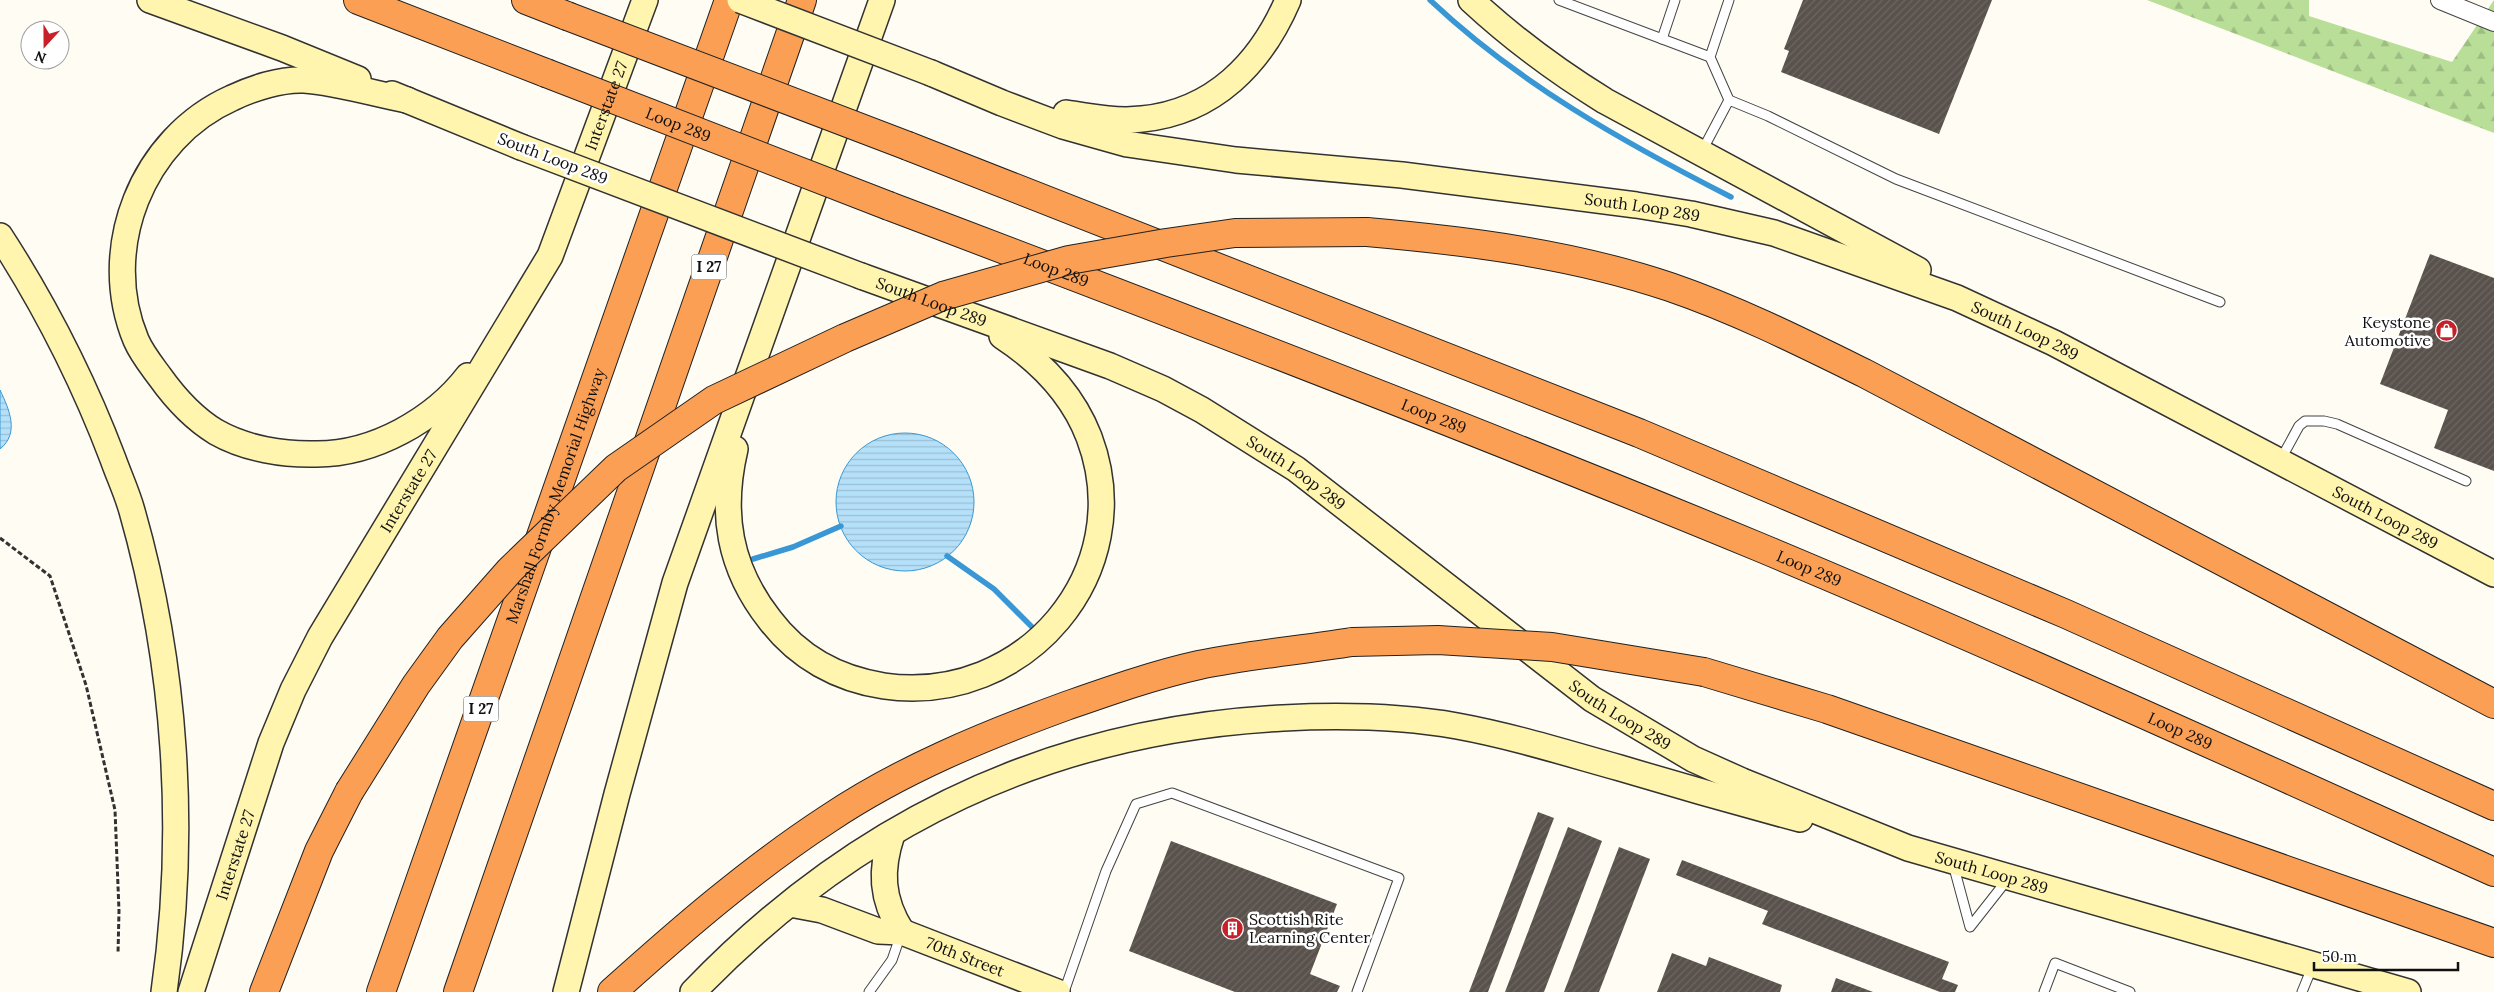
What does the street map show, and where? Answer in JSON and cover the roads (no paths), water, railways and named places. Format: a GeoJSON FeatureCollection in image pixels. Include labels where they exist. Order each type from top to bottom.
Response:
{"type":"FeatureCollection","features":[{"type":"Feature","properties":{"kind":"highway","name":"Loop 289"},"geometry":{"type":"LineString","coordinates":[[358,0],[889,206],[1261,347],[1762,548],[2154,718],[2494,872]]}},
{"type":"Feature","properties":{"kind":"highway"},"geometry":{"type":"LineString","coordinates":[[526,0],[908,146],[1639,433],[2066,614],[2494,806]]}},
{"type":"Feature","properties":{"kind":"highway","name":"Marshall Formby Memorial Highway"},"geometry":{"type":"LineString","coordinates":[[381,992],[729,0]]}},
{"type":"Feature","properties":{"kind":"highway","name":"I 27"},"geometry":{"type":"LineString","coordinates":[[458,992],[802,0]]}},
{"type":"Feature","properties":{"kind":"highway"},"geometry":{"type":"LineString","coordinates":[[264,992],[318,851],[349,792],[416,685],[450,638],[510,570],[616,468],[714,400],[845,338],[943,296],[1069,260],[1166,242],[1235,233],[1367,232],[1463,241],[1575,261],[1669,287],[1764,324],[1864,373],[2494,704]]}},
{"type":"Feature","properties":{"kind":"highway"},"geometry":{"type":"LineString","coordinates":[[612,992],[688,924],[751,872],[829,818],[906,774],[984,736],[1100,694],[1198,666],[1352,642],[1438,640],[1552,647],[1616,655],[1704,672],[1827,710],[2494,943]]}},
{"type":"Feature","properties":{"kind":"main road","name":"South Loop 289"},"geometry":{"type":"LineString","coordinates":[[150,0],[282,48],[521,147],[861,276],[1110,366],[1163,389],[1202,410],[1296,469],[1592,700],[1693,759],[1742,782],[1908,848],[1952,862],[2408,992]]}},
{"type":"Feature","properties":{"kind":"main road","name":"Interstate 27"},"geometry":{"type":"LineString","coordinates":[[191,992],[271,743],[293,690],[320,638],[550,256],[645,0]]}},
{"type":"Feature","properties":{"kind":"main road","name":"South Loop 289"},"geometry":{"type":"LineString","coordinates":[[740,0],[1063,126],[1127,144],[1236,160],[1402,175],[1636,205],[1690,214],[1774,234],[1868,265],[1957,298],[2054,343],[2494,574]]}},
{"type":"Feature","properties":{"kind":"main road"},"geometry":{"type":"LineString","coordinates":[[566,992],[675,583],[882,0]]}},
{"type":"Feature","properties":{"kind":"main road"},"geometry":{"type":"LineString","coordinates":[[1002,103],[1103,119],[1142,120],[1169,114],[1208,98],[1229,84],[1252,63],[1275,27],[1288,0]]}},
{"type":"Feature","properties":{"kind":"main road"},"geometry":{"type":"LineString","coordinates":[[1471,0],[1572,81],[1700,154],[2054,343]]}},
{"type":"Feature","properties":{"kind":"main road"},"geometry":{"type":"LineString","coordinates":[[407,100],[303,80],[272,84],[243,93],[214,106],[181,131],[160,155],[143,182],[130,212],[123,244],[123,282],[136,341],[166,386],[188,411],[217,432],[271,451],[332,454],[362,448],[390,437],[431,412],[463,382],[550,256]]}},
{"type":"Feature","properties":{"kind":"main road"},"geometry":{"type":"LineString","coordinates":[[0,236],[58,332],[99,423],[132,510],[152,592],[166,679],[175,770],[172,938],[164,992]]}},
{"type":"Feature","properties":{"kind":"main road"},"geometry":{"type":"LineString","coordinates":[[759,350],[734,454],[728,511],[731,547],[743,581],[758,605],[777,629],[804,655],[836,673],[867,683],[895,687],[934,687],[967,681],[995,671],[1020,655],[1046,634],[1064,612],[1082,582],[1097,539],[1100,516],[1096,463],[1089,437],[1078,412],[1044,368],[1025,351],[971,316]]}},
{"type":"Feature","properties":{"kind":"main road"},"geometry":{"type":"LineString","coordinates":[[693,992],[759,930],[831,871],[892,834],[906,823],[991,782],[1080,750],[1184,728],[1240,720],[1345,716],[1404,719],[1458,726],[1536,744],[1711,795],[1908,848]]}},
{"type":"Feature","properties":{"kind":"main road"},"geometry":{"type":"LineString","coordinates":[[892,834],[884,865],[886,894],[891,914],[902,932]]}},
{"type":"Feature","properties":{"kind":"main road","name":"70th Street"},"geometry":{"type":"LineString","coordinates":[[790,904],[822,910],[878,931],[902,932],[1057,992]]}},
{"type":"Feature","properties":{"kind":"street"},"geometry":{"type":"LineString","coordinates":[[2440,0],[2494,22]]}},
{"type":"Feature","properties":{"kind":"lane"},"geometry":{"type":"LineString","coordinates":[[1559,0],[1710,58]]}},
{"type":"Feature","properties":{"kind":"lane"},"geometry":{"type":"LineString","coordinates":[[1662,39],[1675,0]]}},
{"type":"Feature","properties":{"kind":"lane"},"geometry":{"type":"LineString","coordinates":[[1729,0],[1710,58],[1729,100],[1768,116],[1896,179],[2220,302]]}},
{"type":"Feature","properties":{"kind":"lane"},"geometry":{"type":"LineString","coordinates":[[1700,154],[1729,100]]}},
{"type":"Feature","properties":{"kind":"lane"},"geometry":{"type":"LineString","coordinates":[[2280,461],[2299,426],[2305,421],[2324,421],[2337,424],[2466,481]]}},
{"type":"Feature","properties":{"kind":"lane"},"geometry":{"type":"LineString","coordinates":[[1064,992],[1106,872],[1136,804],[1172,793],[1399,878],[1357,992]]}},
{"type":"Feature","properties":{"kind":"lane"},"geometry":{"type":"LineString","coordinates":[[1952,862],[1970,927],[2008,878]]}},
{"type":"Feature","properties":{"kind":"lane"},"geometry":{"type":"LineString","coordinates":[[869,992],[892,960],[902,932]]}},
{"type":"Feature","properties":{"kind":"lane"},"geometry":{"type":"LineString","coordinates":[[2044,992],[2055,963],[2130,992]]}},
{"type":"Feature","properties":{"kind":"lane"},"geometry":{"type":"LineString","coordinates":[[2302,992],[2313,965]]}},
{"type":"Feature","properties":{"kind":"water"},"geometry":{"type":"Polygon","coordinates":[[[0,390],[7,405],[11,428],[10,436],[0,449],[0,390]]]}},
{"type":"Feature","properties":{"kind":"water"},"geometry":{"type":"Polygon","coordinates":[[[905,433],[931,439],[954,453],[968,476],[974,502],[968,528],[954,551],[931,565],[905,571],[879,565],[856,551],[842,528],[836,502],[842,476],[856,453],[879,439],[905,433]]]}},
{"type":"Feature","properties":{"kind":"waterway"},"geometry":{"type":"LineString","coordinates":[[1430,0],[1499,58],[1573,109],[1651,155],[1731,197]]}},
{"type":"Feature","properties":{"kind":"waterway"},"geometry":{"type":"LineString","coordinates":[[753,559],[793,547],[841,526]]}},
{"type":"Feature","properties":{"kind":"waterway"},"geometry":{"type":"LineString","coordinates":[[947,556],[994,589],[1032,627]]}},
{"type":"Feature","properties":{"kind":"place","name":"Keystone Automotive"},"geometry":{"type":"Point","coordinates":[2447,331]}},
{"type":"Feature","properties":{"kind":"place","name":"Scottish Rite Learning Center"},"geometry":{"type":"Point","coordinates":[1233,928]}}]}
